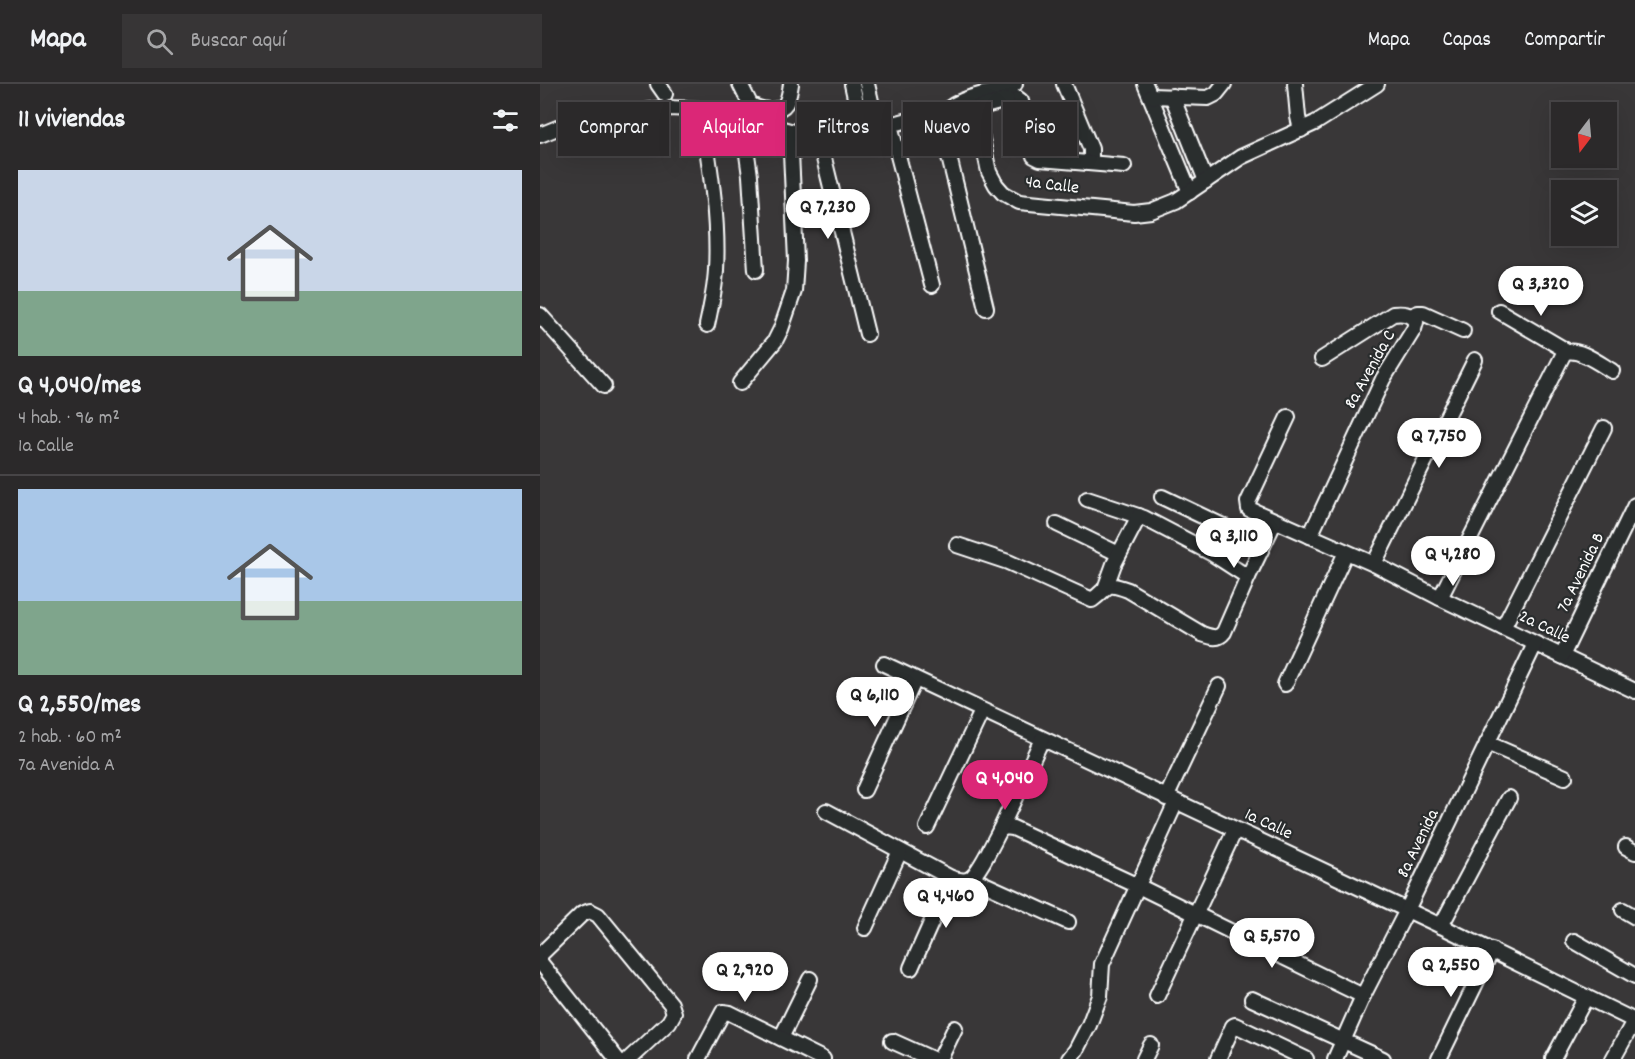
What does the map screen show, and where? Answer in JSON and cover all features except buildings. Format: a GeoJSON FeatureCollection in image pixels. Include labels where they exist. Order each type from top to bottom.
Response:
{"type":"FeatureCollection","features":[{"type":"Feature","properties":{"kind":"street"},"geometry":{"type":"LineString","coordinates":[[740,84],[750,104],[763,109],[780,108],[785,105],[791,84]]}},
{"type":"Feature","properties":{"kind":"street"},"geometry":{"type":"LineString","coordinates":[[852,84],[855,102]]}},
{"type":"Feature","properties":{"kind":"street"},"geometry":{"type":"LineString","coordinates":[[867,84],[871,102]]}},
{"type":"Feature","properties":{"kind":"street"},"geometry":{"type":"LineString","coordinates":[[1064,84],[1091,148],[1089,163]]}},
{"type":"Feature","properties":{"kind":"street"},"geometry":{"type":"LineString","coordinates":[[1295,84],[1301,130]]}},
{"type":"Feature","properties":{"kind":"street","name":"4a Calle"},"geometry":{"type":"LineString","coordinates":[[986,156],[989,172],[996,185],[1003,193],[1019,202],[1134,213],[1151,211],[1176,201],[1241,156],[1301,130],[1377,84]]}},
{"type":"Feature","properties":{"kind":"street"},"geometry":{"type":"LineString","coordinates":[[1148,90],[1172,96],[1208,99],[1224,86]]}},
{"type":"Feature","properties":{"kind":"street"},"geometry":{"type":"LineString","coordinates":[[1148,90],[1190,192]]}},
{"type":"Feature","properties":{"kind":"street"},"geometry":{"type":"LineString","coordinates":[[986,102],[1009,92]]}},
{"type":"Feature","properties":{"kind":"street"},"geometry":{"type":"LineString","coordinates":[[960,102],[973,97],[1009,92],[1022,101],[1034,156],[1040,159],[1124,166]]}},
{"type":"Feature","properties":{"kind":"street"},"geometry":{"type":"LineString","coordinates":[[1172,96],[1206,181]]}},
{"type":"Feature","properties":{"kind":"street"},"geometry":{"type":"LineString","coordinates":[[540,135],[567,124],[664,108],[681,108]]}},
{"type":"Feature","properties":{"kind":"street"},"geometry":{"type":"LineString","coordinates":[[785,130],[797,133]]}},
{"type":"Feature","properties":{"kind":"street"},"geometry":{"type":"LineString","coordinates":[[740,382],[770,348],[778,335],[794,291],[796,261],[790,131]]}},
{"type":"Feature","properties":{"kind":"street"},"geometry":{"type":"LineString","coordinates":[[891,152],[932,285]]}},
{"type":"Feature","properties":{"kind":"street"},"geometry":{"type":"LineString","coordinates":[[707,325],[714,290],[716,247],[708,156]]}},
{"type":"Feature","properties":{"kind":"street"},"geometry":{"type":"LineString","coordinates":[[747,156],[756,270]]}},
{"type":"Feature","properties":{"kind":"street"},"geometry":{"type":"LineString","coordinates":[[823,156],[867,334]]}},
{"type":"Feature","properties":{"kind":"street"},"geometry":{"type":"LineString","coordinates":[[952,156],[986,308]]}},
{"type":"Feature","properties":{"kind":"street"},"geometry":{"type":"LineString","coordinates":[[1499,311],[1566,351],[1580,353],[1612,371]]}},
{"type":"Feature","properties":{"kind":"street"},"geometry":{"type":"LineString","coordinates":[[1411,316],[1423,313],[1463,331]]}},
{"type":"Feature","properties":{"kind":"street","name":"8a Avenida C"},"geometry":{"type":"LineString","coordinates":[[1310,536],[1383,379],[1416,322],[1411,316],[1393,314],[1322,359]]}},
{"type":"Feature","properties":{"kind":"street"},"geometry":{"type":"LineString","coordinates":[[540,315],[604,386]]}},
{"type":"Feature","properties":{"kind":"street"},"geometry":{"type":"LineString","coordinates":[[1440,598],[1566,351]]}},
{"type":"Feature","properties":{"kind":"street"},"geometry":{"type":"LineString","coordinates":[[1374,564],[1475,360]]}},
{"type":"Feature","properties":{"kind":"street","name":"2a Calle"},"geometry":{"type":"LineString","coordinates":[[1288,417],[1248,502],[1249,508],[1374,564],[1535,644],[1633,686]]}},
{"type":"Feature","properties":{"kind":"street"},"geometry":{"type":"LineString","coordinates":[[1503,628],[1605,428]]}},
{"type":"Feature","properties":{"kind":"street"},"geometry":{"type":"LineString","coordinates":[[1162,497],[1263,545]]}},
{"type":"Feature","properties":{"kind":"street"},"geometry":{"type":"LineString","coordinates":[[1087,499],[1139,516],[1179,535],[1248,577]]}},
{"type":"Feature","properties":{"kind":"street","name":"7a Avenida B"},"geometry":{"type":"LineString","coordinates":[[1562,656],[1635,505]]}},
{"type":"Feature","properties":{"kind":"street"},"geometry":{"type":"LineString","coordinates":[[957,545],[1008,562],[1092,600],[1106,586],[1110,573],[1139,516]]}},
{"type":"Feature","properties":{"kind":"street"},"geometry":{"type":"LineString","coordinates":[[1106,586],[1116,585],[1128,590],[1202,634],[1215,638],[1222,635],[1275,520]]}},
{"type":"Feature","properties":{"kind":"street"},"geometry":{"type":"LineString","coordinates":[[1057,524],[1119,554]]}},
{"type":"Feature","properties":{"kind":"street"},"geometry":{"type":"LineString","coordinates":[[1285,684],[1346,552]]}},
{"type":"Feature","properties":{"kind":"street","name":"8a Avenida"},"geometry":{"type":"LineString","coordinates":[[1335,1059],[1535,644]]}},
{"type":"Feature","properties":{"kind":"street","name":"1a Calle"},"geometry":{"type":"LineString","coordinates":[[884,664],[1492,950],[1635,1021]]}},
{"type":"Feature","properties":{"kind":"street"},"geometry":{"type":"LineString","coordinates":[[864,790],[915,679]]}},
{"type":"Feature","properties":{"kind":"street"},"geometry":{"type":"LineString","coordinates":[[1069,1059],[1089,1025],[1100,996],[1102,964],[1138,886],[1219,686]]}},
{"type":"Feature","properties":{"kind":"street"},"geometry":{"type":"LineString","coordinates":[[927,827],[982,711]]}},
{"type":"Feature","properties":{"kind":"street"},"geometry":{"type":"LineString","coordinates":[[826,811],[951,878],[963,881],[971,878],[978,870],[1000,830],[1042,739]]}},
{"type":"Feature","properties":{"kind":"street"},"geometry":{"type":"LineString","coordinates":[[1487,743],[1566,777]]}},
{"type":"Feature","properties":{"kind":"street"},"geometry":{"type":"LineString","coordinates":[[1441,926],[1509,798]]}},
{"type":"Feature","properties":{"kind":"street"},"geometry":{"type":"LineString","coordinates":[[1000,830],[1005,827],[1024,832],[1364,996]]}},
{"type":"Feature","properties":{"kind":"street"},"geometry":{"type":"LineString","coordinates":[[1156,996],[1235,830]]}},
{"type":"Feature","properties":{"kind":"street"},"geometry":{"type":"LineString","coordinates":[[865,928],[900,851]]}},
{"type":"Feature","properties":{"kind":"street"},"geometry":{"type":"LineString","coordinates":[[911,968],[951,878]]}},
{"type":"Feature","properties":{"kind":"street"},"geometry":{"type":"LineString","coordinates":[[971,878],[1068,922]]}},
{"type":"Feature","properties":{"kind":"street"},"geometry":{"type":"LineString","coordinates":[[540,955],[582,914],[590,911],[598,915],[606,924],[671,1004],[674,1012],[669,1022],[629,1059]]}},
{"type":"Feature","properties":{"kind":"street"},"geometry":{"type":"LineString","coordinates":[[1574,941],[1635,976]]}},
{"type":"Feature","properties":{"kind":"street"},"geometry":{"type":"LineString","coordinates":[[1439,1059],[1492,950]]}},
{"type":"Feature","properties":{"kind":"street"},"geometry":{"type":"LineString","coordinates":[[540,962],[617,1059]]}},
{"type":"Feature","properties":{"kind":"street"},"geometry":{"type":"LineString","coordinates":[[781,1038],[810,979]]}},
{"type":"Feature","properties":{"kind":"street"},"geometry":{"type":"LineString","coordinates":[[1553,1059],[1586,997]]}},
{"type":"Feature","properties":{"kind":"street"},"geometry":{"type":"LineString","coordinates":[[1252,999],[1383,1059]]}},
{"type":"Feature","properties":{"kind":"street"},"geometry":{"type":"LineString","coordinates":[[698,1059],[723,1012],[730,1013],[823,1059]]}},
{"type":"Feature","properties":{"kind":"street"},"geometry":{"type":"LineString","coordinates":[[1613,1059],[1635,1021]]}},
{"type":"Feature","properties":{"kind":"street"},"geometry":{"type":"LineString","coordinates":[[1218,1059],[1235,1025],[1306,1059]]}},
{"type":"Feature","properties":{"kind":"street"},"geometry":{"type":"LineString","coordinates":[[940,1059],[955,1028]]}},
{"type":"Feature","properties":{"kind":"street"},"geometry":{"type":"LineString","coordinates":[[892,1041],[932,1059]]}},
{"type":"Feature","properties":{"kind":"street"},"geometry":{"type":"LineString","coordinates":[[1144,1059],[1150,1045]]}}]}
